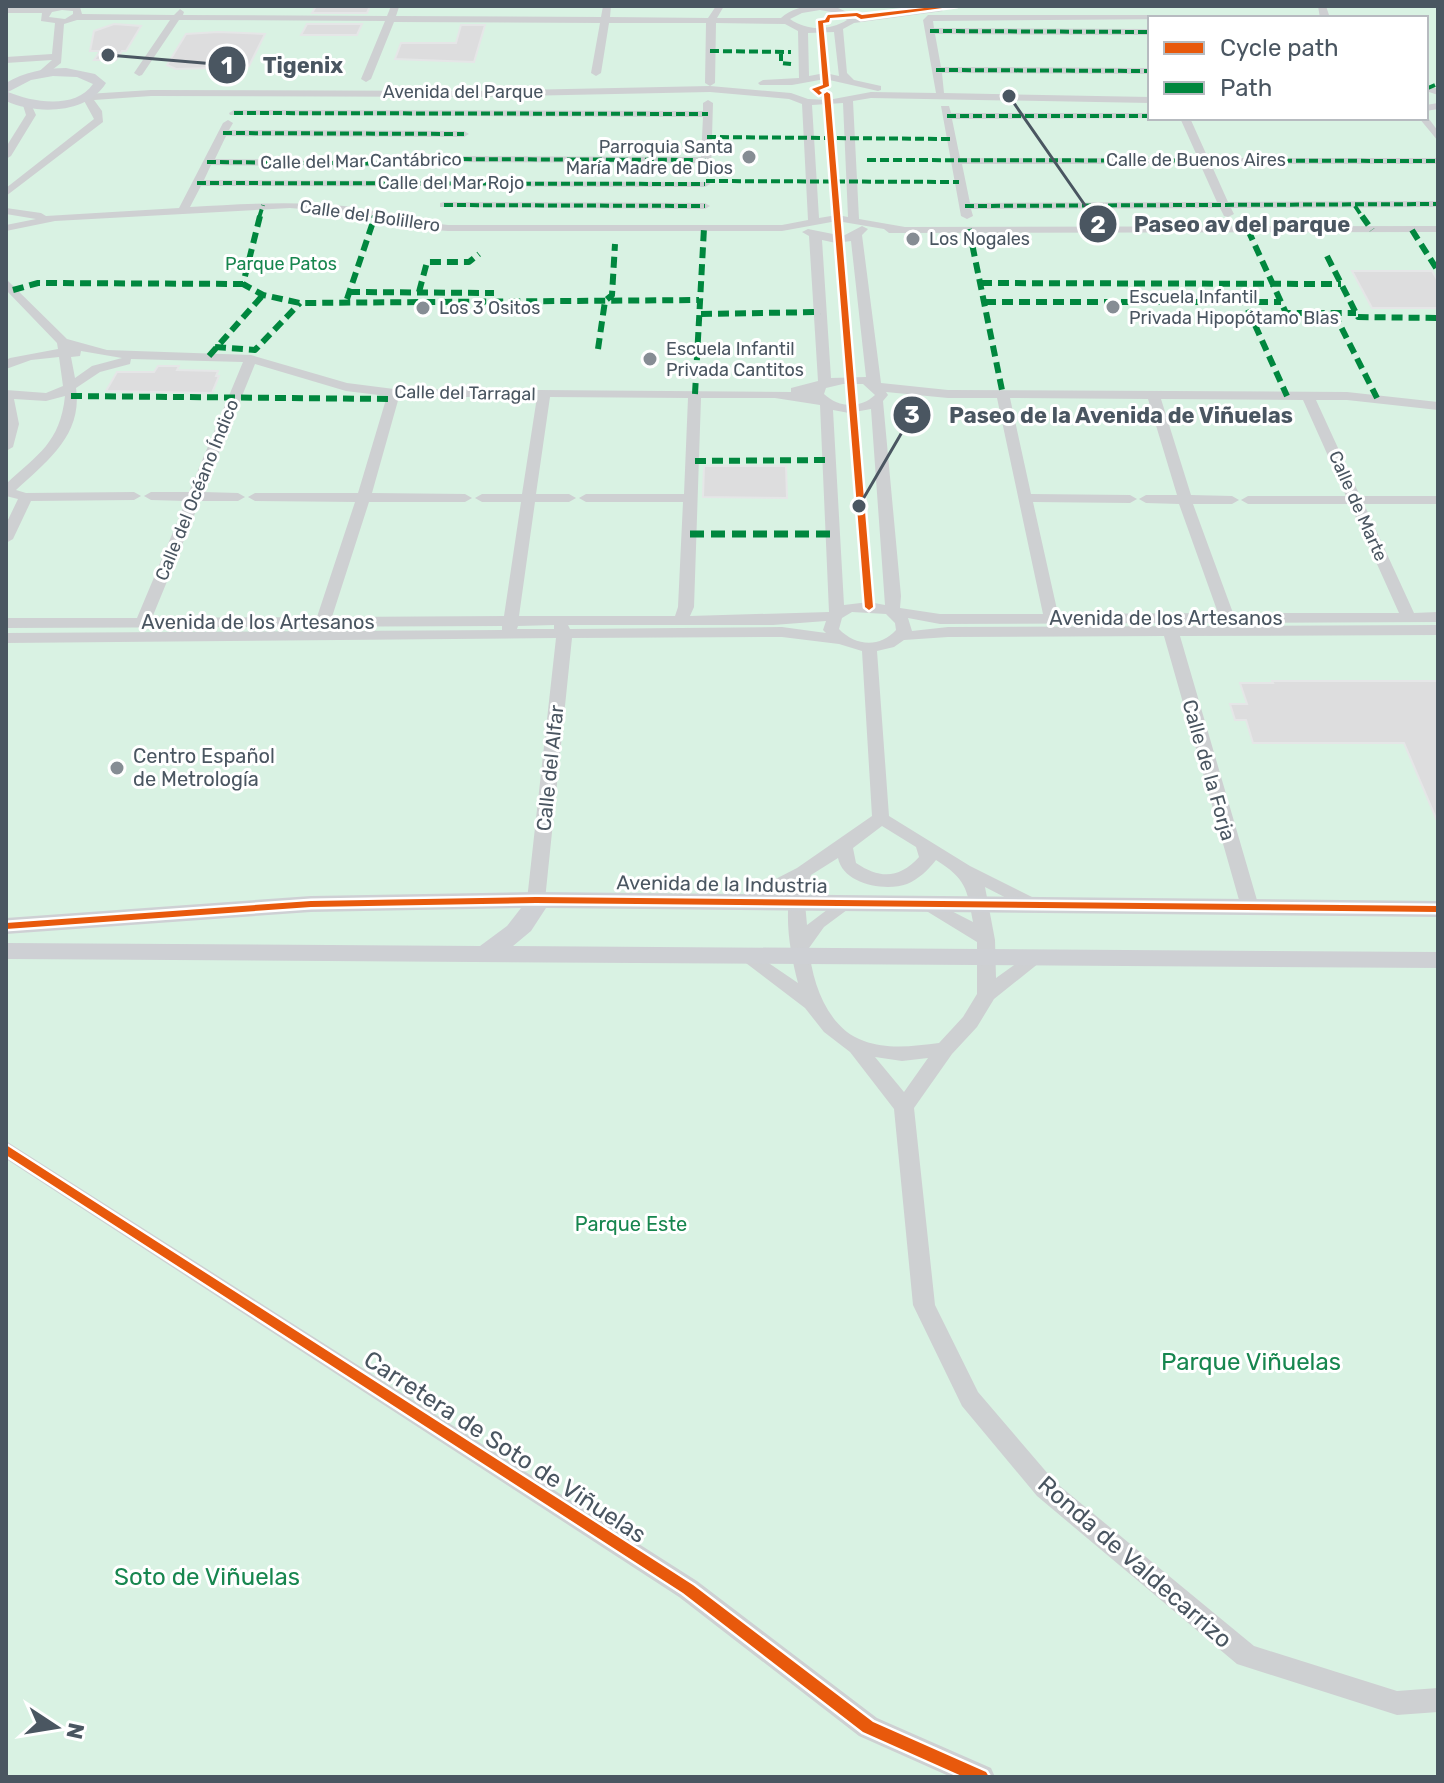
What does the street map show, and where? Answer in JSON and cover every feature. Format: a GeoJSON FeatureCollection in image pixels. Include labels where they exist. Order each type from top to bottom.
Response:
{"type":"FeatureCollection","features":[{"type":"Feature","properties":{"kind":"street"},"geometry":{"type":"LineString","coordinates":[[139,73],[184,6]]}},
{"type":"Feature","properties":{"kind":"street"},"geometry":{"type":"LineString","coordinates":[[366,79],[395,6]]}},
{"type":"Feature","properties":{"kind":"street"},"geometry":{"type":"LineString","coordinates":[[596,73],[607,6]]}},
{"type":"Feature","properties":{"kind":"street"},"geometry":{"type":"LineString","coordinates":[[704,228],[712,19],[720,6]]}},
{"type":"Feature","properties":{"kind":"street"},"geometry":{"type":"LineString","coordinates":[[786,19],[795,11],[812,8],[841,11],[891,6]]}},
{"type":"Feature","properties":{"kind":"street"},"geometry":{"type":"LineString","coordinates":[[48,10],[44,19],[60,22],[77,17],[786,19],[803,29],[838,29],[852,21],[946,14],[988,6]]}},
{"type":"Feature","properties":{"kind":"street"},"geometry":{"type":"LineString","coordinates":[[1136,6],[1148,32]]}},
{"type":"Feature","properties":{"kind":"street"},"geometry":{"type":"LineString","coordinates":[[6,10],[62,7],[77,9],[77,17]]}},
{"type":"Feature","properties":{"kind":"street"},"geometry":{"type":"LineString","coordinates":[[841,11],[849,15],[852,21]]}},
{"type":"Feature","properties":{"kind":"street"},"geometry":{"type":"LineString","coordinates":[[946,14],[1148,18]]}},
{"type":"Feature","properties":{"kind":"street"},"geometry":{"type":"LineString","coordinates":[[924,16],[930,31],[969,229]]}},
{"type":"Feature","properties":{"kind":"street"},"geometry":{"type":"LineString","coordinates":[[40,75],[57,60],[60,22]]}},
{"type":"Feature","properties":{"kind":"street"},"geometry":{"type":"LineString","coordinates":[[803,29],[804,78],[825,76],[849,80]]}},
{"type":"Feature","properties":{"kind":"street"},"geometry":{"type":"LineString","coordinates":[[838,29],[842,74],[861,91],[1148,100]]}},
{"type":"Feature","properties":{"kind":"street"},"geometry":{"type":"LineString","coordinates":[[930,31],[1148,34]]}},
{"type":"Feature","properties":{"kind":"street"},"geometry":{"type":"LineString","coordinates":[[6,60],[57,60],[76,73],[96,79],[99,87],[87,97],[52,105],[26,104],[6,96]]}},
{"type":"Feature","properties":{"kind":"street"},"geometry":{"type":"LineString","coordinates":[[936,70],[1148,71]]}},
{"type":"Feature","properties":{"kind":"street"},"geometry":{"type":"LineString","coordinates":[[6,82],[40,75],[76,73]]}},
{"type":"Feature","properties":{"kind":"street","name":"Avenida del Parque"},"geometry":{"type":"LineString","coordinates":[[87,97],[151,93],[476,94],[792,82],[804,78]]}},
{"type":"Feature","properties":{"kind":"street"},"geometry":{"type":"LineString","coordinates":[[6,89],[22,79]]}},
{"type":"Feature","properties":{"kind":"street","name":"Avenida del Parque"},"geometry":{"type":"LineString","coordinates":[[96,79],[171,87],[710,86],[791,96],[807,102]]}},
{"type":"Feature","properties":{"kind":"street"},"geometry":{"type":"LineString","coordinates":[[791,96],[786,89],[792,82]]}},
{"type":"Feature","properties":{"kind":"street"},"geometry":{"type":"LineString","coordinates":[[840,640],[831,630],[836,615],[807,102],[848,101],[861,91]]}},
{"type":"Feature","properties":{"kind":"street"},"geometry":{"type":"LineString","coordinates":[[97,111],[107,104],[151,93]]}},
{"type":"Feature","properties":{"kind":"street"},"geometry":{"type":"LineString","coordinates":[[183,210],[245,93]]}},
{"type":"Feature","properties":{"kind":"street"},"geometry":{"type":"LineString","coordinates":[[941,95],[1148,93]]}},
{"type":"Feature","properties":{"kind":"street"},"geometry":{"type":"LineString","coordinates":[[439,227],[476,94]]}},
{"type":"Feature","properties":{"kind":"street"},"geometry":{"type":"LineString","coordinates":[[6,193],[99,120],[87,97]]}},
{"type":"Feature","properties":{"kind":"street"},"geometry":{"type":"LineString","coordinates":[[848,101],[857,228],[877,393],[893,613],[903,622],[902,636]]}},
{"type":"Feature","properties":{"kind":"street"},"geometry":{"type":"LineString","coordinates":[[6,156],[31,115],[26,104]]}},
{"type":"Feature","properties":{"kind":"street"},"geometry":{"type":"LineString","coordinates":[[234,113],[708,114]]}},
{"type":"Feature","properties":{"kind":"street"},"geometry":{"type":"LineString","coordinates":[[947,116],[1148,116]]}},
{"type":"Feature","properties":{"kind":"street"},"geometry":{"type":"LineString","coordinates":[[1186,120],[1234,230]]}},
{"type":"Feature","properties":{"kind":"street"},"geometry":{"type":"LineString","coordinates":[[1426,120],[1438,138]]}},
{"type":"Feature","properties":{"kind":"street"},"geometry":{"type":"LineString","coordinates":[[223,133],[464,134]]}},
{"type":"Feature","properties":{"kind":"street","name":"Calle del Mar Cantábrico"},"geometry":{"type":"LineString","coordinates":[[207,162],[433,164],[434,159],[706,160]]}},
{"type":"Feature","properties":{"kind":"street","name":"Calle de Buenos Aires"},"geometry":{"type":"LineString","coordinates":[[955,161],[1438,161]]}},
{"type":"Feature","properties":{"kind":"street","name":"Calle del Mar Rojo"},"geometry":{"type":"LineString","coordinates":[[197,183],[705,184]]}},
{"type":"Feature","properties":{"kind":"street"},"geometry":{"type":"LineString","coordinates":[[965,206],[1438,204]]}},
{"type":"Feature","properties":{"kind":"street"},"geometry":{"type":"LineString","coordinates":[[444,205],[705,206]]}},
{"type":"Feature","properties":{"kind":"street","name":"Calle del Bolillero"},"geometry":{"type":"LineString","coordinates":[[55,218],[244,206],[320,207],[439,227],[813,229]]}},
{"type":"Feature","properties":{"kind":"street"},"geometry":{"type":"LineString","coordinates":[[6,211],[55,218]]}},
{"type":"Feature","properties":{"kind":"street"},"geometry":{"type":"LineString","coordinates":[[6,228],[55,218]]}},
{"type":"Feature","properties":{"kind":"street"},"geometry":{"type":"LineString","coordinates":[[813,229],[837,218],[857,228],[901,229],[1438,229]]}},
{"type":"Feature","properties":{"kind":"street"},"geometry":{"type":"LineString","coordinates":[[813,229],[839,239],[857,228]]}},
{"type":"Feature","properties":{"kind":"street"},"geometry":{"type":"LineString","coordinates":[[6,283],[64,348],[69,386],[69,420],[57,444],[6,492]]}},
{"type":"Feature","properties":{"kind":"street","name":"Calle del Tarragal"},"geometry":{"type":"LineString","coordinates":[[6,365],[21,358],[64,348],[107,354],[251,359],[346,387],[394,393],[823,394]]}},
{"type":"Feature","properties":{"kind":"street","name":"Calle del Tarragal"},"geometry":{"type":"LineString","coordinates":[[6,395],[46,397],[61,393],[96,369],[160,355]]}},
{"type":"Feature","properties":{"kind":"street","name":"Calle del Océano Índico"},"geometry":{"type":"LineString","coordinates":[[143,622],[251,359]]}},
{"type":"Feature","properties":{"kind":"street"},"geometry":{"type":"LineString","coordinates":[[823,394],[851,379],[877,393],[1308,396],[1377,398],[1438,406]]}},
{"type":"Feature","properties":{"kind":"street"},"geometry":{"type":"LineString","coordinates":[[323,621],[394,393]]}},
{"type":"Feature","properties":{"kind":"street"},"geometry":{"type":"LineString","coordinates":[[823,394],[853,409],[877,393]]}},
{"type":"Feature","properties":{"kind":"street"},"geometry":{"type":"LineString","coordinates":[[510,628],[544,394]]}},
{"type":"Feature","properties":{"kind":"street"},"geometry":{"type":"LineString","coordinates":[[681,620],[686,615],[695,394]]}},
{"type":"Feature","properties":{"kind":"street"},"geometry":{"type":"LineString","coordinates":[[6,395],[12,424],[6,447]]}},
{"type":"Feature","properties":{"kind":"street"},"geometry":{"type":"LineString","coordinates":[[1003,395],[1051,618]]}},
{"type":"Feature","properties":{"kind":"street","name":"Calle de Marte"},"geometry":{"type":"LineString","coordinates":[[1308,396],[1408,616]]}},
{"type":"Feature","properties":{"kind":"street"},"geometry":{"type":"LineString","coordinates":[[1154,397],[1185,500],[1227,617]]}},
{"type":"Feature","properties":{"kind":"street"},"geometry":{"type":"LineString","coordinates":[[6,492],[26,497],[134,496]]}},
{"type":"Feature","properties":{"kind":"street"},"geometry":{"type":"LineString","coordinates":[[151,496],[238,497]]}},
{"type":"Feature","properties":{"kind":"street"},"geometry":{"type":"LineString","coordinates":[[6,539],[26,497]]}},
{"type":"Feature","properties":{"kind":"street"},"geometry":{"type":"LineString","coordinates":[[255,497],[465,498]]}},
{"type":"Feature","properties":{"kind":"street"},"geometry":{"type":"LineString","coordinates":[[482,498],[569,498]]}},
{"type":"Feature","properties":{"kind":"street"},"geometry":{"type":"LineString","coordinates":[[586,498],[692,498]]}},
{"type":"Feature","properties":{"kind":"street"},"geometry":{"type":"LineString","coordinates":[[1025,498],[1130,499]]}},
{"type":"Feature","properties":{"kind":"street"},"geometry":{"type":"LineString","coordinates":[[1146,499],[1232,500]]}},
{"type":"Feature","properties":{"kind":"street"},"geometry":{"type":"LineString","coordinates":[[1248,500],[1438,500]]}},
{"type":"Feature","properties":{"kind":"street","name":"Avenida de los Artesanos"},"geometry":{"type":"LineString","coordinates":[[562,629],[681,620],[773,620],[836,615],[859,607],[940,619],[1438,617]]}},
{"type":"Feature","properties":{"kind":"street","name":"Avenida de los Artesanos"},"geometry":{"type":"LineString","coordinates":[[6,623],[323,621],[510,628],[782,632],[869,647],[889,644],[902,636],[948,632],[1438,630]]}},
{"type":"Feature","properties":{"kind":"street","name":"Avenida de los Artesanos"},"geometry":{"type":"LineString","coordinates":[[6,638],[510,628]]}},
{"type":"Feature","properties":{"kind":"street","name":"Calle del Alfar"},"geometry":{"type":"LineString","coordinates":[[536,900],[562,629]]}},
{"type":"Feature","properties":{"kind":"street","name":"Calle de la Forja"},"geometry":{"type":"LineString","coordinates":[[1171,632],[1250,907]]}},
{"type":"Feature","properties":{"kind":"street"},"geometry":{"type":"LineString","coordinates":[[869,647],[881,818]]}},
{"type":"Feature","properties":{"kind":"street"},"geometry":{"type":"LineString","coordinates":[[881,818],[963,869],[1034,905]]}},
{"type":"Feature","properties":{"kind":"street"},"geometry":{"type":"LineString","coordinates":[[743,903],[803,872],[881,818]]}},
{"type":"Feature","properties":{"kind":"street"},"geometry":{"type":"LineString","coordinates":[[844,846],[848,866],[865,878],[892,882],[916,874],[928,858],[924,846]]}},
{"type":"Feature","properties":{"kind":"street"},"geometry":{"type":"LineString","coordinates":[[963,869],[976,887],[981,904],[987,994]]}},
{"type":"Feature","properties":{"kind":"street"},"geometry":{"type":"LineString","coordinates":[[803,872],[796,903],[800,951],[812,1003]]}},
{"type":"Feature","properties":{"kind":"street"},"geometry":{"type":"LineString","coordinates":[[484,955],[522,926],[534,911],[536,900]]}},
{"type":"Feature","properties":{"kind":"street","name":"Avenida de la Industria"},"geometry":{"type":"LineString","coordinates":[[6,926],[311,904],[536,900],[1438,909]]}},
{"type":"Feature","properties":{"kind":"street"},"geometry":{"type":"LineString","coordinates":[[800,951],[818,923],[846,904]]}},
{"type":"Feature","properties":{"kind":"street"},"geometry":{"type":"LineString","coordinates":[[924,904],[961,922],[985,950]]}},
{"type":"Feature","properties":{"kind":"street"},"geometry":{"type":"LineString","coordinates":[[6,951],[747,957],[800,951],[985,950],[1035,959],[1438,960]]}},
{"type":"Feature","properties":{"kind":"street"},"geometry":{"type":"LineString","coordinates":[[747,957],[812,1003],[831,1027],[857,1047],[904,1107],[945,1049],[970,1022],[987,994],[1035,959]]}},
{"type":"Feature","properties":{"kind":"street"},"geometry":{"type":"LineString","coordinates":[[857,1047],[902,1054],[945,1049]]}},
{"type":"Feature","properties":{"kind":"street","name":"Ronda de Valdecarrizo"},"geometry":{"type":"LineString","coordinates":[[904,1107],[924,1305],[970,1399],[1046,1489],[1246,1656],[1397,1703],[1438,1700]]}},
{"type":"Feature","properties":{"kind":"street","name":"Carretera de Soto de Viñuelas"},"geometry":{"type":"LineString","coordinates":[[6,1149],[688,1589],[868,1727],[981,1777]]}},
{"type":"Feature","properties":{"kind":"green space"},"geometry":{"type":"Polygon","coordinates":[[[6,6],[1438,6],[1438,1777],[6,1777],[6,6]]]}},
{"type":"Feature","properties":{"kind":"building"},"geometry":{"type":"Polygon","coordinates":[[[316,6],[370,6],[367,13],[312,13],[316,6]]]}},
{"type":"Feature","properties":{"kind":"building"},"geometry":{"type":"Polygon","coordinates":[[[114,24],[141,26],[126,51],[122,51],[116,60],[94,60],[100,51],[90,51],[94,31],[114,24]]]}},
{"type":"Feature","properties":{"kind":"building"},"geometry":{"type":"Polygon","coordinates":[[[307,24],[362,24],[357,35],[301,35],[307,24]]]}},
{"type":"Feature","properties":{"kind":"building"},"geometry":{"type":"Polygon","coordinates":[[[461,25],[485,25],[474,62],[395,59],[401,43],[456,43],[461,25]]]}},
{"type":"Feature","properties":{"kind":"building"},"geometry":{"type":"Polygon","coordinates":[[[186,34],[265,34],[249,66],[176,69],[167,65],[186,34]]]}},
{"type":"Feature","properties":{"kind":"building"},"geometry":{"type":"Polygon","coordinates":[[[1352,271],[1432,271],[1438,281],[1438,308],[1372,308],[1352,271]]]}},
{"type":"Feature","properties":{"kind":"building"},"geometry":{"type":"Polygon","coordinates":[[[158,366],[179,366],[177,370],[218,371],[216,376],[219,376],[212,393],[106,391],[117,372],[154,372],[158,366]]]}},
{"type":"Feature","properties":{"kind":"building"},"geometry":{"type":"Polygon","coordinates":[[[704,466],[786,466],[787,498],[703,497],[704,466]]]}},
{"type":"Feature","properties":{"kind":"building"},"geometry":{"type":"Polygon","coordinates":[[[1438,681],[1438,823],[1404,743],[1253,743],[1246,720],[1235,720],[1230,704],[1247,704],[1240,683],[1438,681]]]}},
{"type":"Feature","properties":{"kind":"marked path"},"geometry":{"type":"LineString","coordinates":[[930,31],[1148,32]]}},
{"type":"Feature","properties":{"kind":"marked path"},"geometry":{"type":"LineString","coordinates":[[710,51],[791,52]]}},
{"type":"Feature","properties":{"kind":"marked path"},"geometry":{"type":"LineString","coordinates":[[781,52],[781,63],[791,64]]}},
{"type":"Feature","properties":{"kind":"marked path"},"geometry":{"type":"LineString","coordinates":[[936,70],[1148,71]]}},
{"type":"Feature","properties":{"kind":"marked path"},"geometry":{"type":"LineString","coordinates":[[1428,88],[1435,85]]}},
{"type":"Feature","properties":{"kind":"marked path"},"geometry":{"type":"LineString","coordinates":[[234,113],[708,114]]}},
{"type":"Feature","properties":{"kind":"marked path"},"geometry":{"type":"LineString","coordinates":[[947,116],[1148,116]]}},
{"type":"Feature","properties":{"kind":"marked path"},"geometry":{"type":"LineString","coordinates":[[223,133],[464,134]]}},
{"type":"Feature","properties":{"kind":"marked path"},"geometry":{"type":"LineString","coordinates":[[707,137],[951,139]]}},
{"type":"Feature","properties":{"kind":"marked path"},"geometry":{"type":"LineString","coordinates":[[207,162],[433,164],[434,159],[706,160]]}},
{"type":"Feature","properties":{"kind":"marked path"},"geometry":{"type":"LineString","coordinates":[[867,160],[1438,161]]}},
{"type":"Feature","properties":{"kind":"marked path"},"geometry":{"type":"LineString","coordinates":[[706,181],[959,182]]}},
{"type":"Feature","properties":{"kind":"marked path"},"geometry":{"type":"LineString","coordinates":[[197,183],[705,184]]}},
{"type":"Feature","properties":{"kind":"marked path"},"geometry":{"type":"LineString","coordinates":[[965,206],[1438,204]]}},
{"type":"Feature","properties":{"kind":"marked path"},"geometry":{"type":"LineString","coordinates":[[263,205],[243,284],[263,295],[300,303],[699,300]]}},
{"type":"Feature","properties":{"kind":"marked path"},"geometry":{"type":"LineString","coordinates":[[444,205],[705,206]]}},
{"type":"Feature","properties":{"kind":"marked path"},"geometry":{"type":"LineString","coordinates":[[1095,206],[1104,230]]}},
{"type":"Feature","properties":{"kind":"marked path"},"geometry":{"type":"LineString","coordinates":[[1355,206],[1372,230]]}},
{"type":"Feature","properties":{"kind":"marked path"},"geometry":{"type":"LineString","coordinates":[[347,299],[375,216]]}},
{"type":"Feature","properties":{"kind":"marked path"},"geometry":{"type":"LineString","coordinates":[[695,394],[704,228]]}},
{"type":"Feature","properties":{"kind":"marked path"},"geometry":{"type":"LineString","coordinates":[[969,229],[1003,395]]}},
{"type":"Feature","properties":{"kind":"marked path"},"geometry":{"type":"LineString","coordinates":[[1248,230],[1286,313],[1356,313]]}},
{"type":"Feature","properties":{"kind":"marked path"},"geometry":{"type":"LineString","coordinates":[[1412,230],[1438,271]]}},
{"type":"Feature","properties":{"kind":"marked path"},"geometry":{"type":"LineString","coordinates":[[598,349],[605,301],[612,295],[615,244]]}},
{"type":"Feature","properties":{"kind":"marked path"},"geometry":{"type":"LineString","coordinates":[[419,292],[427,262],[469,262],[479,254]]}},
{"type":"Feature","properties":{"kind":"marked path"},"geometry":{"type":"LineString","coordinates":[[1327,256],[1358,317],[1438,318]]}},
{"type":"Feature","properties":{"kind":"marked path"},"geometry":{"type":"LineString","coordinates":[[13,290],[38,283],[243,284]]}},
{"type":"Feature","properties":{"kind":"marked path"},"geometry":{"type":"LineString","coordinates":[[981,283],[1341,284]]}},
{"type":"Feature","properties":{"kind":"marked path"},"geometry":{"type":"LineString","coordinates":[[349,292],[494,293]]}},
{"type":"Feature","properties":{"kind":"marked path"},"geometry":{"type":"LineString","coordinates":[[1241,294],[1287,396]]}},
{"type":"Feature","properties":{"kind":"marked path"},"geometry":{"type":"LineString","coordinates":[[209,356],[263,295]]}},
{"type":"Feature","properties":{"kind":"marked path"},"geometry":{"type":"LineString","coordinates":[[985,302],[1281,302]]}},
{"type":"Feature","properties":{"kind":"marked path"},"geometry":{"type":"LineString","coordinates":[[215,347],[255,350],[300,303]]}},
{"type":"Feature","properties":{"kind":"marked path"},"geometry":{"type":"LineString","coordinates":[[701,314],[820,312]]}},
{"type":"Feature","properties":{"kind":"marked path"},"geometry":{"type":"LineString","coordinates":[[1334,313],[1377,398]]}},
{"type":"Feature","properties":{"kind":"marked path"},"geometry":{"type":"LineString","coordinates":[[71,396],[392,399]]}},
{"type":"Feature","properties":{"kind":"marked path"},"geometry":{"type":"LineString","coordinates":[[695,461],[829,460]]}},
{"type":"Feature","properties":{"kind":"marked path"},"geometry":{"type":"LineString","coordinates":[[690,534],[833,534]]}},
{"type":"Feature","properties":{"kind":"cycle path"},"geometry":{"type":"LineString","coordinates":[[819,93],[815,89],[826,86],[820,22],[827,21],[828,17],[857,14],[861,17],[955,6]]}},
{"type":"Feature","properties":{"kind":"cycle path"},"geometry":{"type":"LineString","coordinates":[[827,94],[869,607]]}},
{"type":"Feature","properties":{"kind":"cycle path"},"geometry":{"type":"LineString","coordinates":[[6,926],[311,904],[536,900],[1438,909]]}},
{"type":"Feature","properties":{"kind":"cycle path"},"geometry":{"type":"LineString","coordinates":[[6,1149],[688,1589],[868,1727],[981,1777]]}},
{"type":"Feature","properties":{"kind":"place","name":"Tigenix"},"geometry":{"type":"Point","coordinates":[108,55]}},
{"type":"Feature","properties":{"kind":"place","name":"Paseo av del parque"},"geometry":{"type":"Point","coordinates":[1009,96]}},
{"type":"Feature","properties":{"kind":"place","name":"Parroquia Santa María Madre de Dios"},"geometry":{"type":"Point","coordinates":[749,157]}},
{"type":"Feature","properties":{"kind":"place","name":"Los Nogales"},"geometry":{"type":"Point","coordinates":[913,239]}},
{"type":"Feature","properties":{"kind":"place","name":"Escuela Infantil Privada Hipopótamo Blas"},"geometry":{"type":"Point","coordinates":[1113,307]}},
{"type":"Feature","properties":{"kind":"place","name":"Los 3 Ositos"},"geometry":{"type":"Point","coordinates":[423,308]}},
{"type":"Feature","properties":{"kind":"place","name":"Escuela Infantil Privada Cantitos"},"geometry":{"type":"Point","coordinates":[650,359]}},
{"type":"Feature","properties":{"kind":"place","name":"Paseo de la Avenida de Viñuelas"},"geometry":{"type":"Point","coordinates":[859,506]}},
{"type":"Feature","properties":{"kind":"place","name":"Centro Español de Metrología"},"geometry":{"type":"Point","coordinates":[117,768]}},
{"type":"Feature","properties":{"kind":"park label","name":"Parque Patos"},"geometry":{"type":"Point","coordinates":[281,264]}},
{"type":"Feature","properties":{"kind":"park label","name":"Parque Este"},"geometry":{"type":"Point","coordinates":[631,1224]}},
{"type":"Feature","properties":{"kind":"park label","name":"Parque Viñuelas"},"geometry":{"type":"Point","coordinates":[1251,1362]}},
{"type":"Feature","properties":{"kind":"park label","name":"Soto de Viñuelas"},"geometry":{"type":"Point","coordinates":[207,1577]}}]}
